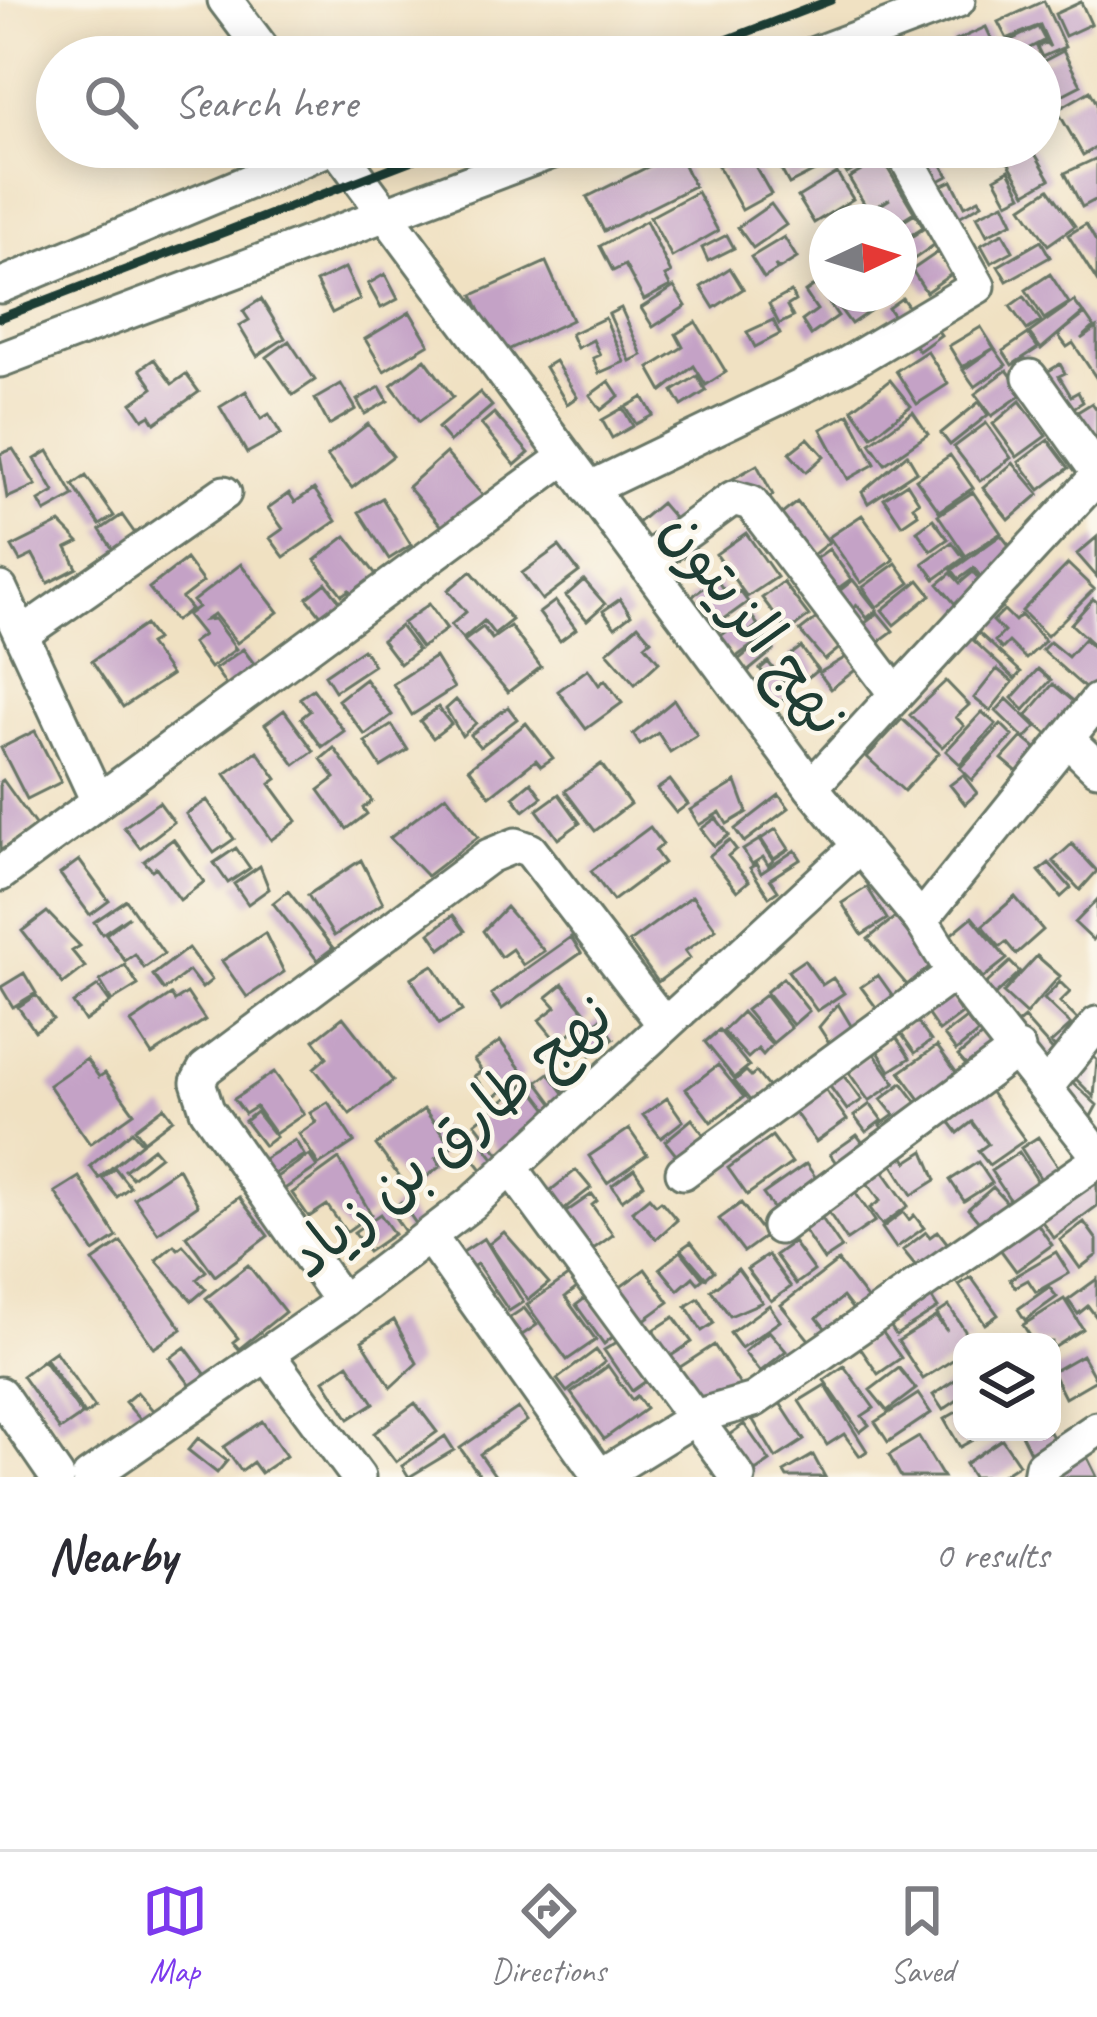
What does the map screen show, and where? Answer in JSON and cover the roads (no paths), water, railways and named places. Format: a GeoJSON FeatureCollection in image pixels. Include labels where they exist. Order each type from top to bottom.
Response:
{"type":"FeatureCollection","features":[{"type":"Feature","properties":{"kind":"street"},"geometry":{"type":"LineString","coordinates":[[225,0],[252,36]]}},
{"type":"Feature","properties":{"kind":"street"},"geometry":{"type":"LineString","coordinates":[[879,36],[958,0]]}},
{"type":"Feature","properties":{"kind":"street"},"geometry":{"type":"LineString","coordinates":[[0,286],[284,168]]}},
{"type":"Feature","properties":{"kind":"street","name":"نهج الزيتون"},"geometry":{"type":"LineString","coordinates":[[351,168],[857,848],[921,920],[954,973],[1096,1153]]}},
{"type":"Feature","properties":{"kind":"street"},"geometry":{"type":"LineString","coordinates":[[0,360],[509,168]]}},
{"type":"Feature","properties":{"kind":"street"},"geometry":{"type":"LineString","coordinates":[[589,489],[844,366],[978,286],[912,168]]}},
{"type":"Feature","properties":{"kind":"street"},"geometry":{"type":"LineString","coordinates":[[811,787],[1097,474],[1030,377]]}},
{"type":"Feature","properties":{"kind":"street"},"geometry":{"type":"LineString","coordinates":[[0,874],[565,458]]}},
{"type":"Feature","properties":{"kind":"street"},"geometry":{"type":"LineString","coordinates":[[22,634],[224,494]]}},
{"type":"Feature","properties":{"kind":"street"},"geometry":{"type":"LineString","coordinates":[[645,562],[733,498],[751,503],[896,694]]}},
{"type":"Feature","properties":{"kind":"street"},"geometry":{"type":"LineString","coordinates":[[0,589],[98,801]]}},
{"type":"Feature","properties":{"kind":"street"},"geometry":{"type":"LineString","coordinates":[[921,920],[1097,701]]}},
{"type":"Feature","properties":{"kind":"street"},"geometry":{"type":"LineString","coordinates":[[1069,741],[1097,768]]}},
{"type":"Feature","properties":{"kind":"street"},"geometry":{"type":"LineString","coordinates":[[342,1302],[207,1110],[198,1082],[205,1070],[489,856],[516,845],[530,850],[664,1024]]}},
{"type":"Feature","properties":{"kind":"street","name":"نهج طارق بن زياد"},"geometry":{"type":"LineString","coordinates":[[89,1477],[430,1237],[512,1168],[857,848]]}},
{"type":"Feature","properties":{"kind":"street"},"geometry":{"type":"LineString","coordinates":[[683,1172],[954,973]]}},
{"type":"Feature","properties":{"kind":"street"},"geometry":{"type":"LineString","coordinates":[[1047,1086],[1097,1024]]}},
{"type":"Feature","properties":{"kind":"street"},"geometry":{"type":"LineString","coordinates":[[779,1228],[1018,1049]]}},
{"type":"Feature","properties":{"kind":"street"},"geometry":{"type":"LineString","coordinates":[[430,1237],[600,1477],[698,1416],[754,1400],[1096,1153]]}},
{"type":"Feature","properties":{"kind":"street"},"geometry":{"type":"LineString","coordinates":[[512,1168],[698,1416],[738,1477]]}},
{"type":"Feature","properties":{"kind":"street"},"geometry":{"type":"LineString","coordinates":[[268,1355],[358,1477]]}},
{"type":"Feature","properties":{"kind":"street"},"geometry":{"type":"LineString","coordinates":[[0,1394],[57,1477]]}},
{"type":"Feature","properties":{"kind":"street"},"geometry":{"type":"LineString","coordinates":[[1040,1477],[1042,1466],[1097,1430]]}},
{"type":"Feature","properties":{"kind":"railway"},"geometry":{"type":"LineString","coordinates":[[737,36],[831,0]]}},
{"type":"Feature","properties":{"kind":"railway"},"geometry":{"type":"LineString","coordinates":[[0,318],[391,168]]}}]}
